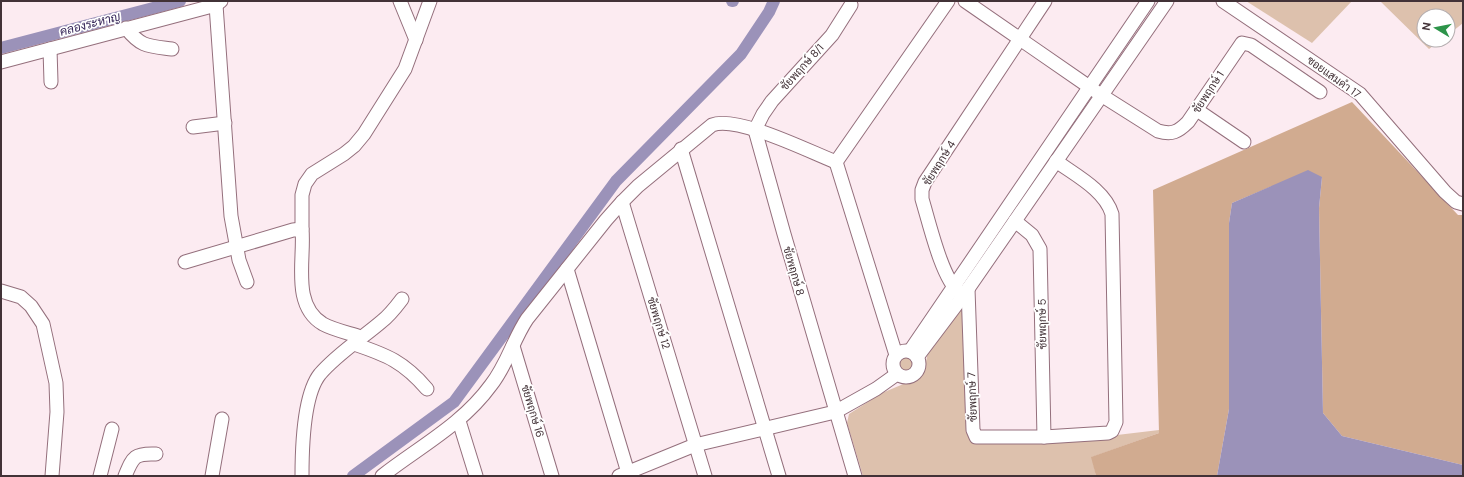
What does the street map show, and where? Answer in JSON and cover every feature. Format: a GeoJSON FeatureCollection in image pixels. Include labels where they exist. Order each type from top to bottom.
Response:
{"type":"FeatureCollection","features":[{"type":"Feature","properties":{"kind":"street"},"geometry":{"type":"LineString","coordinates":[[400,1],[416,40]]}},
{"type":"Feature","properties":{"kind":"street"},"geometry":{"type":"LineString","coordinates":[[428,389],[413,373],[394,359],[324,324],[313,316],[306,305],[302,286],[302,195],[305,184],[312,174],[354,146],[405,69],[430,1]]}},
{"type":"Feature","properties":{"kind":"street"},"geometry":{"type":"LineString","coordinates":[[836,162],[948,1]]}},
{"type":"Feature","properties":{"kind":"street","name":"ชัยพฤกษ์ 1"},"geometry":{"type":"LineString","coordinates":[[965,1],[1101,95],[1165,134],[1174,133],[1181,130],[1197,110],[1242,43],[1251,45],[1320,92]]}},
{"type":"Feature","properties":{"kind":"street","name":"ชัยพฤกษ์ 4"},"geometry":{"type":"LineString","coordinates":[[962,291],[942,265],[922,199],[922,190],[925,182],[1045,1]]}},
{"type":"Feature","properties":{"kind":"street"},"geometry":{"type":"LineString","coordinates":[[914,354],[1015,221],[1056,161],[1090,87],[1148,1]]}},
{"type":"Feature","properties":{"kind":"street"},"geometry":{"type":"LineString","coordinates":[[962,291],[1022,184],[1101,95],[1167,1]]}},
{"type":"Feature","properties":{"kind":"street","name":"ซอยแสมดำ 17"},"geometry":{"type":"LineString","coordinates":[[1223,1],[1360,94],[1445,192],[1456,202],[1463,204]]}},
{"type":"Feature","properties":{"kind":"street"},"geometry":{"type":"LineString","coordinates":[[1,62],[218,3],[231,216],[236,246],[247,282]]}},
{"type":"Feature","properties":{"kind":"street","name":"ชัยพฤกษ์ 8/1"},"geometry":{"type":"LineString","coordinates":[[756,130],[763,114],[772,101],[832,35],[851,5]]}},
{"type":"Feature","properties":{"kind":"street"},"geometry":{"type":"LineString","coordinates":[[126,28],[136,41],[156,47],[172,49]]}},
{"type":"Feature","properties":{"kind":"street"},"geometry":{"type":"LineString","coordinates":[[1119,42],[1132,51]]}},
{"type":"Feature","properties":{"kind":"street"},"geometry":{"type":"LineString","coordinates":[[50,49],[51,82]]}},
{"type":"Feature","properties":{"kind":"street"},"geometry":{"type":"LineString","coordinates":[[1197,110],[1244,142]]}},
{"type":"Feature","properties":{"kind":"street"},"geometry":{"type":"LineString","coordinates":[[382,476],[399,470],[459,421],[491,386],[504,366],[520,330],[527,319],[622,202],[681,149],[712,125],[719,122],[728,122],[756,130],[836,162]]}},
{"type":"Feature","properties":{"kind":"street"},"geometry":{"type":"LineString","coordinates":[[193,127],[225,123]]}},
{"type":"Feature","properties":{"kind":"street","name":"ชัยพฤกษ์ 8"},"geometry":{"type":"LineString","coordinates":[[756,130],[784,234],[855,476]]}},
{"type":"Feature","properties":{"kind":"street"},"geometry":{"type":"LineString","coordinates":[[681,149],[779,476]]}},
{"type":"Feature","properties":{"kind":"street"},"geometry":{"type":"LineString","coordinates":[[1044,437],[1108,433],[1112,431],[1116,422],[1112,214],[1104,197],[1056,161]]}},
{"type":"Feature","properties":{"kind":"street"},"geometry":{"type":"LineString","coordinates":[[836,162],[896,355],[893,367],[897,374],[906,377],[914,374],[919,366],[914,354]]}},
{"type":"Feature","properties":{"kind":"street"},"geometry":{"type":"LineString","coordinates":[[1022,184],[1034,193]]}},
{"type":"Feature","properties":{"kind":"street","name":"ชัยพฤกษ์ 12"},"geometry":{"type":"LineString","coordinates":[[622,202],[704,476]]}},
{"type":"Feature","properties":{"kind":"street","name":"ชัยพฤกษ์ 5"},"geometry":{"type":"LineString","coordinates":[[1015,221],[1032,235],[1040,249],[1044,437]]}},
{"type":"Feature","properties":{"kind":"street"},"geometry":{"type":"LineString","coordinates":[[185,262],[236,246],[293,230],[302,229]]}},
{"type":"Feature","properties":{"kind":"street"},"geometry":{"type":"LineString","coordinates":[[567,268],[625,474],[695,444],[835,412],[876,389],[897,374]]}},
{"type":"Feature","properties":{"kind":"street"},"geometry":{"type":"LineString","coordinates":[[1,291],[21,297],[31,306],[42,324],[56,383],[57,412],[52,476]]}},
{"type":"Feature","properties":{"kind":"street","name":"ชัยพฤกษ์ 7"},"geometry":{"type":"LineString","coordinates":[[962,291],[974,434],[981,438],[1044,437]]}},
{"type":"Feature","properties":{"kind":"street"},"geometry":{"type":"LineString","coordinates":[[302,476],[304,427],[312,394],[320,375],[357,340],[382,321],[402,299]]}},
{"type":"Feature","properties":{"kind":"street","name":"ชัยพฤกษ์ 16"},"geometry":{"type":"LineString","coordinates":[[513,346],[552,476]]}},
{"type":"Feature","properties":{"kind":"street"},"geometry":{"type":"LineString","coordinates":[[896,355],[900,351],[914,354]]}},
{"type":"Feature","properties":{"kind":"street"},"geometry":{"type":"LineString","coordinates":[[212,476],[222,419]]}},
{"type":"Feature","properties":{"kind":"street"},"geometry":{"type":"LineString","coordinates":[[459,421],[476,476]]}},
{"type":"Feature","properties":{"kind":"street"},"geometry":{"type":"LineString","coordinates":[[100,476],[112,429]]}},
{"type":"Feature","properties":{"kind":"street"},"geometry":{"type":"LineString","coordinates":[[125,476],[131,462],[137,456],[142,454],[156,454]]}},
{"type":"Feature","properties":{"kind":"shaded area"},"geometry":{"type":"Polygon","coordinates":[[[1246,1],[1352,1],[1312,43],[1246,1]]]}},
{"type":"Feature","properties":{"kind":"shaded area"},"geometry":{"type":"Polygon","coordinates":[[[1380,1],[1463,1],[1463,23],[1456,29],[1456,8],[1416,8],[1416,36],[1380,1]]]}},
{"type":"Feature","properties":{"kind":"shaded area"},"geometry":{"type":"Polygon","coordinates":[[[1352,102],[1458,215],[1463,215],[1463,465],[1342,436],[1323,413],[1319,208],[1322,177],[1270,187],[1232,203],[1229,223],[1229,409],[1217,476],[1096,476],[1091,457],[1159,433],[1153,190],[1352,102]]]}},
{"type":"Feature","properties":{"kind":"shaded area"},"geometry":{"type":"Polygon","coordinates":[[[1308,170],[1322,177],[1319,208],[1323,413],[1342,436],[1463,465],[1463,476],[1217,476],[1229,409],[1229,223],[1232,203],[1308,170]]]}},
{"type":"Feature","properties":{"kind":"shaded area"},"geometry":{"type":"Polygon","coordinates":[[[964,305],[969,439],[977,444],[1117,435],[1159,430],[1159,433],[1092,457],[1096,476],[863,476],[847,423],[849,414],[882,393],[913,380],[926,362],[928,351],[964,305]]]}},
{"type":"Feature","properties":{"kind":"shaded area"},"geometry":{"type":"Polygon","coordinates":[[[903,355],[909,355],[914,360],[912,369],[909,371],[903,371],[898,366],[898,360],[903,355]]]}},
{"type":"Feature","properties":{"kind":"waterway","name":"คลองระหาญ"},"geometry":{"type":"LineString","coordinates":[[1,48],[180,1]]}},
{"type":"Feature","properties":{"kind":"waterway"},"geometry":{"type":"LineString","coordinates":[[353,476],[454,402],[616,181],[741,54],[769,12],[774,1]]}}]}
